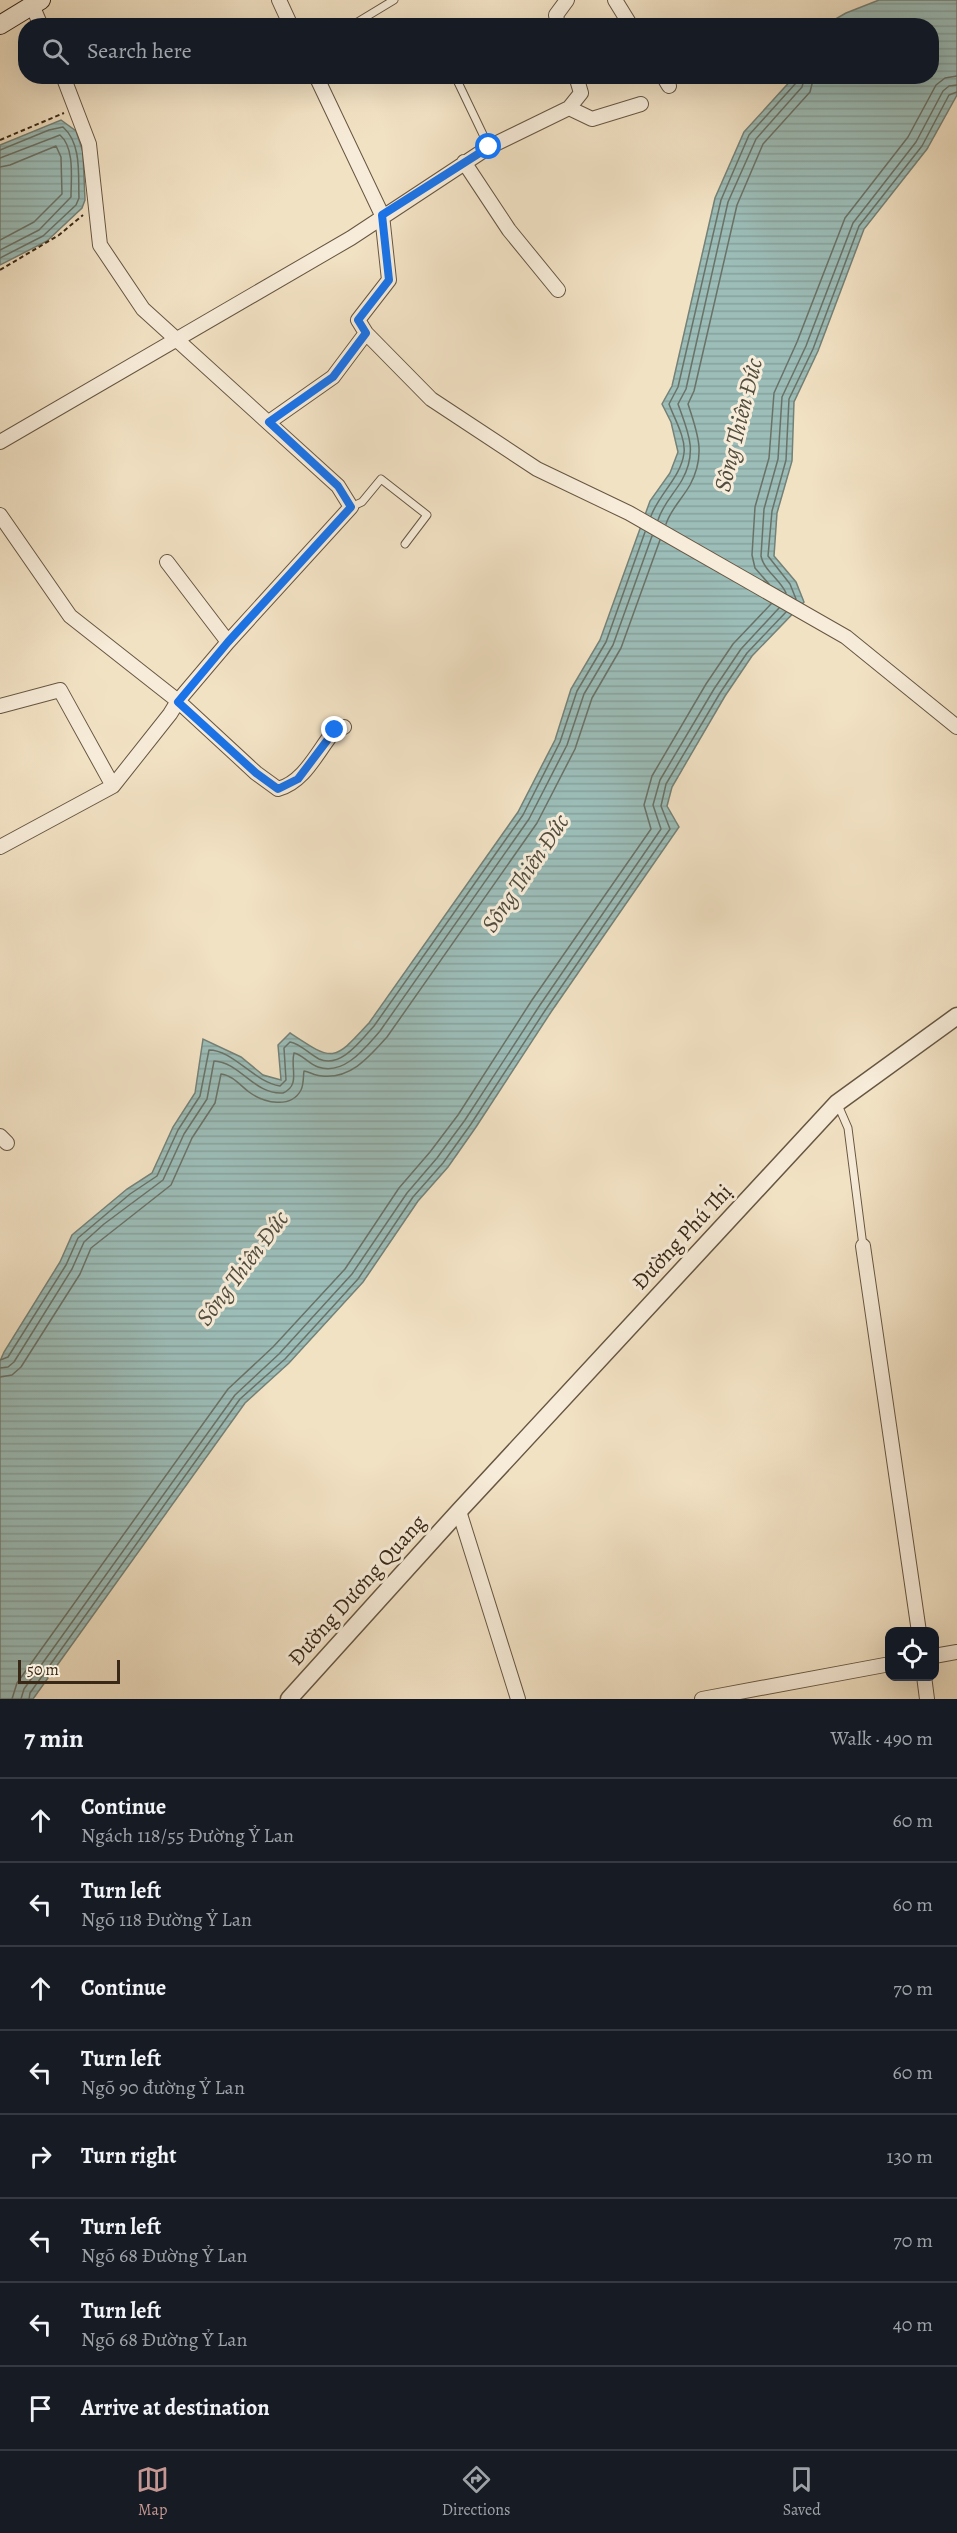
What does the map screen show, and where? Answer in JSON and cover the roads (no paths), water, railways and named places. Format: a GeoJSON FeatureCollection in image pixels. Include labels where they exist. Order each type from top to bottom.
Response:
{"type":"FeatureCollection","features":[{"type":"Feature","properties":{"kind":"main road"},"geometry":{"type":"LineString","coordinates":[[0,25],[36,3]]}},
{"type":"Feature","properties":{"kind":"street"},"geometry":{"type":"LineString","coordinates":[[279,0],[287,18]]}},
{"type":"Feature","properties":{"kind":"street"},"geometry":{"type":"LineString","coordinates":[[557,18],[565,0]]}},
{"type":"Feature","properties":{"kind":"street"},"geometry":{"type":"LineString","coordinates":[[615,0],[626,18]]}},
{"type":"Feature","properties":{"kind":"street"},"geometry":{"type":"LineString","coordinates":[[36,3],[39,18]]}},
{"type":"Feature","properties":{"kind":"street"},"geometry":{"type":"LineString","coordinates":[[0,847],[113,786],[228,642],[351,507],[338,486],[143,309],[100,245],[89,144],[66,84]]}},
{"type":"Feature","properties":{"kind":"street"},"geometry":{"type":"LineString","coordinates":[[320,84],[382,215],[389,280],[358,320],[366,333],[431,399],[537,469],[629,513],[846,638],[957,727]]}},
{"type":"Feature","properties":{"kind":"street"},"geometry":{"type":"LineString","coordinates":[[0,442],[351,238],[382,215],[489,147],[569,108],[581,93],[578,84]]}},
{"type":"Feature","properties":{"kind":"street"},"geometry":{"type":"LineString","coordinates":[[569,108],[592,119],[641,104]]}},
{"type":"Feature","properties":{"kind":"street"},"geometry":{"type":"LineString","coordinates":[[464,162],[509,230],[558,290]]}},
{"type":"Feature","properties":{"kind":"street"},"geometry":{"type":"LineString","coordinates":[[269,422],[333,377],[366,333]]}},
{"type":"Feature","properties":{"kind":"street"},"geometry":{"type":"LineString","coordinates":[[0,515],[70,616],[178,702],[240,759],[278,789],[298,779],[335,730],[344,727]]}},
{"type":"Feature","properties":{"kind":"street"},"geometry":{"type":"LineString","coordinates":[[167,562],[228,642]]}},
{"type":"Feature","properties":{"kind":"street"},"geometry":{"type":"LineString","coordinates":[[0,706],[60,690],[113,786]]}},
{"type":"Feature","properties":{"kind":"street","name":"Đường Phú Thị"},"geometry":{"type":"LineString","coordinates":[[459,1511],[837,1102],[957,1016]]}},
{"type":"Feature","properties":{"kind":"street"},"geometry":{"type":"LineString","coordinates":[[863,1246],[918,1627]]}},
{"type":"Feature","properties":{"kind":"street"},"geometry":{"type":"LineString","coordinates":[[459,1511],[518,1699]]}},
{"type":"Feature","properties":{"kind":"street","name":"Đường Dương Quang"},"geometry":{"type":"LineString","coordinates":[[289,1699],[459,1511]]}},
{"type":"Feature","properties":{"kind":"street"},"geometry":{"type":"LineString","coordinates":[[939,1655],[957,1652]]}},
{"type":"Feature","properties":{"kind":"street"},"geometry":{"type":"LineString","coordinates":[[702,1699],[885,1665]]}},
{"type":"Feature","properties":{"kind":"street"},"geometry":{"type":"LineString","coordinates":[[925,1681],[927,1699]]}},
{"type":"Feature","properties":{"kind":"lane"},"geometry":{"type":"LineString","coordinates":[[364,18],[394,0]]}},
{"type":"Feature","properties":{"kind":"lane"},"geometry":{"type":"LineString","coordinates":[[459,84],[489,147]]}},
{"type":"Feature","properties":{"kind":"lane"},"geometry":{"type":"LineString","coordinates":[[351,507],[362,502],[381,480],[389,484],[427,515],[405,544]]}},
{"type":"Feature","properties":{"kind":"lane"},"geometry":{"type":"LineString","coordinates":[[837,1102],[848,1128],[863,1246]]}},
{"type":"Feature","properties":{"kind":"water","name":"Sông Thiên Đức"},"geometry":{"type":"Polygon","coordinates":[[[879,0],[957,0],[957,95],[927,149],[864,229],[818,351],[794,402],[792,461],[777,513],[774,556],[796,582],[804,602],[752,656],[725,696],[672,787],[667,806],[679,827],[551,1012],[448,1167],[418,1201],[363,1282],[289,1363],[245,1403],[33,1699],[0,1699],[0,1361],[4,1352],[60,1262],[72,1235],[127,1189],[152,1173],[173,1127],[195,1093],[203,1039],[241,1057],[263,1075],[281,1080],[278,1045],[290,1033],[325,1053],[332,1054],[340,1051],[369,1023],[518,812],[555,740],[571,689],[600,640],[650,501],[670,473],[678,452],[671,422],[662,404],[672,386],[715,198],[744,132],[788,84],[939,84],[939,18],[837,18],[879,0]]]}},
{"type":"Feature","properties":{"kind":"water"},"geometry":{"type":"Polygon","coordinates":[[[61,120],[76,131],[83,152],[85,200],[82,208],[47,241],[0,265],[0,145],[61,120]]]}}]}
